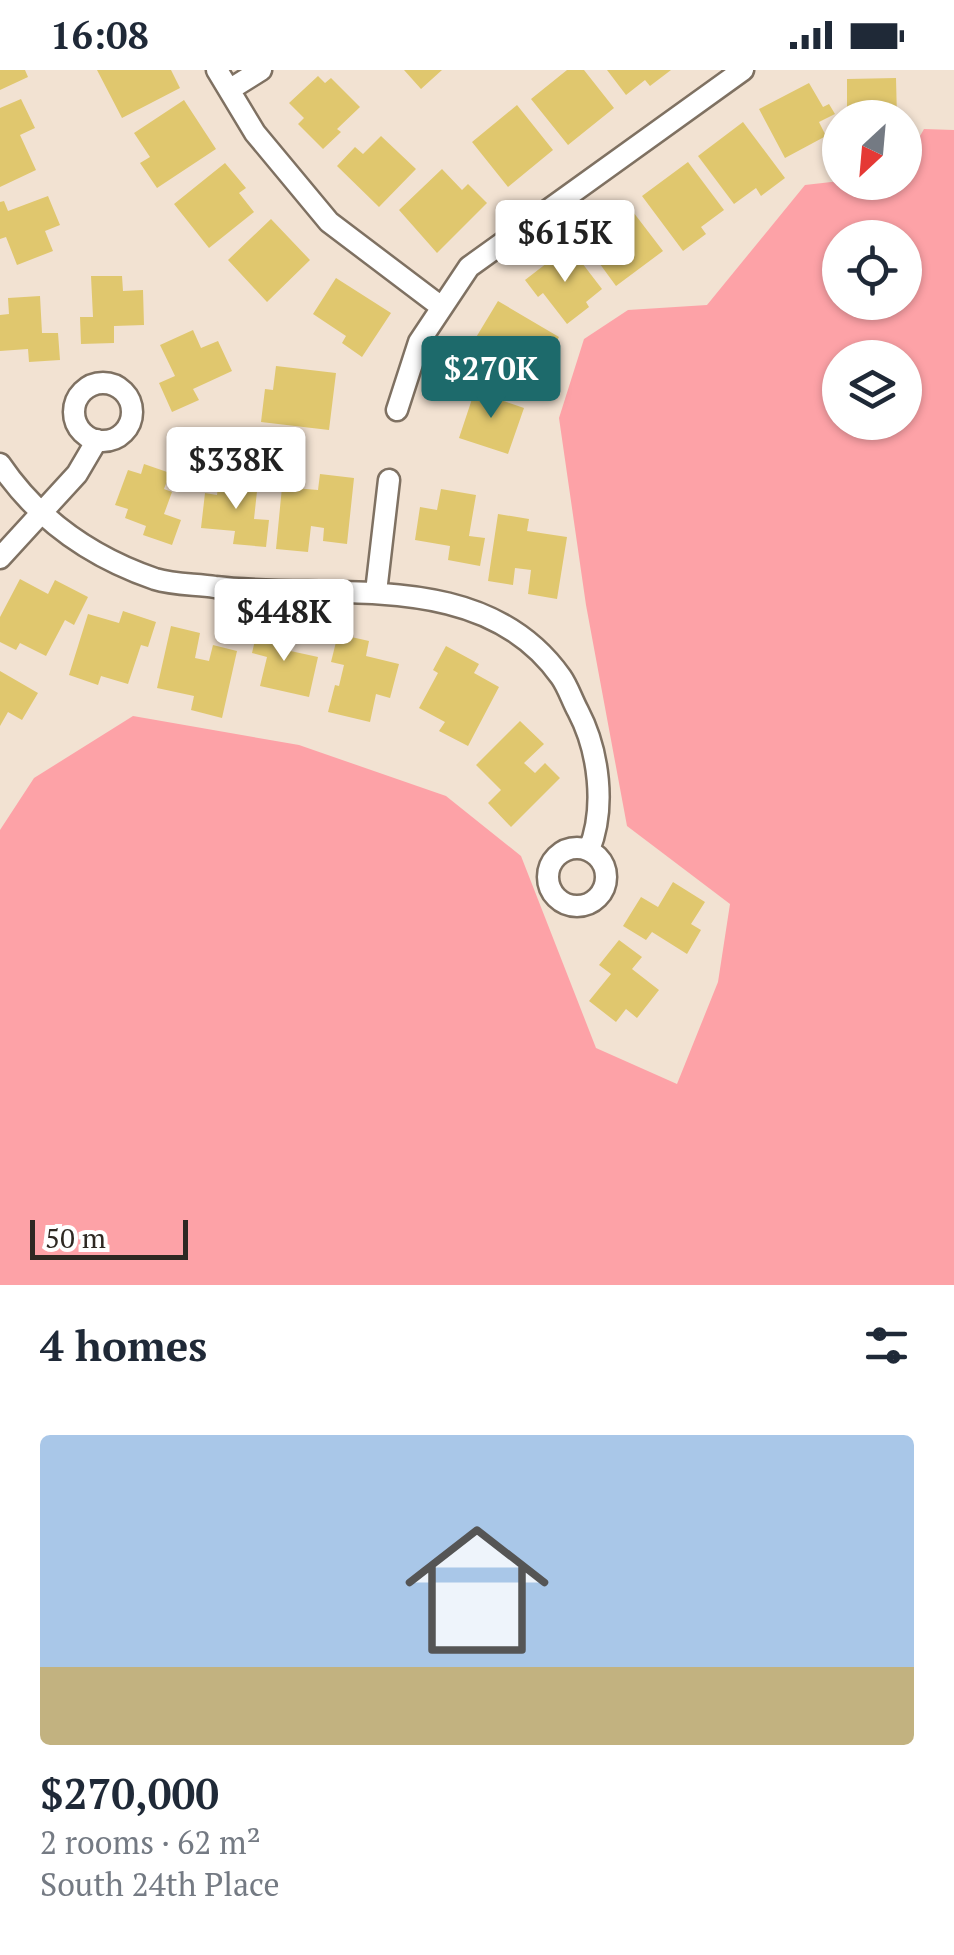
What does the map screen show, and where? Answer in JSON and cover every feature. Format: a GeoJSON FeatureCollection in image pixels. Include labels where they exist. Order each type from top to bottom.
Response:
{"type":"FeatureCollection","features":[{"type":"Feature","properties":{"kind":"street"},"geometry":{"type":"LineString","coordinates":[[218,70],[254,133],[329,222],[440,306]]}},
{"type":"Feature","properties":{"kind":"street"},"geometry":{"type":"LineString","coordinates":[[229,90],[261,70]]}},
{"type":"Feature","properties":{"kind":"street"},"geometry":{"type":"LineString","coordinates":[[398,410],[418,342],[469,267],[743,70]]}},
{"type":"Feature","properties":{"kind":"street"},"geometry":{"type":"LineString","coordinates":[[0,558],[77,474],[96,440]]}},
{"type":"Feature","properties":{"kind":"street"},"geometry":{"type":"LineString","coordinates":[[0,464],[39,513],[61,532],[158,580],[227,588],[376,592],[438,600],[483,615],[524,640],[560,676],[587,728],[599,787],[594,838],[589,850]]}},
{"type":"Feature","properties":{"kind":"street"},"geometry":{"type":"LineString","coordinates":[[376,592],[389,480]]}},
{"type":"Feature","properties":{"kind":"shaded area"},"geometry":{"type":"Polygon","coordinates":[[[924,129],[954,130],[954,1285],[0,1285],[0,830],[34,778],[133,716],[299,745],[446,796],[521,856],[596,1048],[677,1084],[718,982],[730,904],[627,826],[586,605],[559,418],[584,339],[628,310],[707,305],[805,185],[822,183],[822,200],[922,200],[922,132],[924,129]]]}},
{"type":"Feature","properties":{"kind":"building"},"geometry":{"type":"Polygon","coordinates":[[[0,70],[25,70],[28,77],[0,90],[0,70]]]}},
{"type":"Feature","properties":{"kind":"building"},"geometry":{"type":"Polygon","coordinates":[[[97,70],[171,70],[180,88],[122,118],[97,70]]]}},
{"type":"Feature","properties":{"kind":"building"},"geometry":{"type":"Polygon","coordinates":[[[404,70],[442,70],[421,89],[404,70]]]}},
{"type":"Feature","properties":{"kind":"building"},"geometry":{"type":"Polygon","coordinates":[[[567,70],[584,70],[614,108],[568,145],[531,99],[567,70]]]}},
{"type":"Feature","properties":{"kind":"building"},"geometry":{"type":"Polygon","coordinates":[[[607,70],[671,70],[650,86],[645,80],[626,95],[607,70]]]}},
{"type":"Feature","properties":{"kind":"building"},"geometry":{"type":"Polygon","coordinates":[[[318,76],[325,83],[331,78],[360,107],[323,149],[298,124],[304,118],[289,103],[318,76]]]}},
{"type":"Feature","properties":{"kind":"building"},"geometry":{"type":"Polygon","coordinates":[[[896,78],[897,100],[847,100],[847,79],[896,78]]]}},
{"type":"Feature","properties":{"kind":"building"},"geometry":{"type":"Polygon","coordinates":[[[809,83],[822,105],[822,138],[785,158],[759,109],[809,83]]]}},
{"type":"Feature","properties":{"kind":"building"},"geometry":{"type":"Polygon","coordinates":[[[21,99],[35,128],[20,135],[36,170],[0,187],[0,108],[21,99]]]}},
{"type":"Feature","properties":{"kind":"building"},"geometry":{"type":"Polygon","coordinates":[[[184,100],[216,149],[157,188],[140,163],[150,157],[134,133],[184,100]]]}},
{"type":"Feature","properties":{"kind":"building"},"geometry":{"type":"Polygon","coordinates":[[[517,105],[553,150],[508,187],[472,142],[517,105]]]}},
{"type":"Feature","properties":{"kind":"building"},"geometry":{"type":"Polygon","coordinates":[[[743,122],[785,178],[761,196],[756,188],[734,204],[698,156],[743,122]]]}},
{"type":"Feature","properties":{"kind":"building"},"geometry":{"type":"Polygon","coordinates":[[[381,136],[416,169],[379,207],[337,166],[355,147],[363,154],[381,136]]]}},
{"type":"Feature","properties":{"kind":"building"},"geometry":{"type":"Polygon","coordinates":[[[688,162],[724,210],[701,227],[706,234],[683,251],[642,196],[688,162]]]}},
{"type":"Feature","properties":{"kind":"building"},"geometry":{"type":"Polygon","coordinates":[[[225,163],[246,188],[239,193],[254,212],[209,248],[174,204],[225,163]]]}},
{"type":"Feature","properties":{"kind":"building"},"geometry":{"type":"Polygon","coordinates":[[[442,169],[462,190],[468,184],[487,203],[437,253],[399,210],[442,169]]]}},
{"type":"Feature","properties":{"kind":"building"},"geometry":{"type":"Polygon","coordinates":[[[48,196],[60,225],[45,231],[53,251],[17,265],[6,237],[0,239],[0,202],[4,201],[8,211],[48,196]]]}},
{"type":"Feature","properties":{"kind":"building"},"geometry":{"type":"Polygon","coordinates":[[[627,204],[663,251],[616,286],[581,238],[627,204]]]}},
{"type":"Feature","properties":{"kind":"building"},"geometry":{"type":"Polygon","coordinates":[[[271,219],[310,260],[267,302],[228,260],[271,219]]]}},
{"type":"Feature","properties":{"kind":"building"},"geometry":{"type":"Polygon","coordinates":[[[569,246],[602,289],[586,302],[589,307],[567,324],[543,293],[538,297],[525,280],[569,246]]]}},
{"type":"Feature","properties":{"kind":"building"},"geometry":{"type":"Polygon","coordinates":[[[91,276],[122,276],[123,291],[143,290],[144,325],[114,326],[114,343],[81,344],[80,317],[93,317],[91,276]]]}},
{"type":"Feature","properties":{"kind":"building"},"geometry":{"type":"Polygon","coordinates":[[[336,278],[391,313],[362,357],[342,343],[346,336],[313,314],[336,278]]]}},
{"type":"Feature","properties":{"kind":"building"},"geometry":{"type":"Polygon","coordinates":[[[40,296],[42,333],[58,333],[60,360],[29,362],[28,349],[0,351],[0,315],[9,314],[8,298],[40,296]]]}},
{"type":"Feature","properties":{"kind":"building"},"geometry":{"type":"Polygon","coordinates":[[[498,301],[559,337],[544,363],[535,357],[521,381],[469,349],[498,301]]]}},
{"type":"Feature","properties":{"kind":"building"},"geometry":{"type":"Polygon","coordinates":[[[193,330],[201,348],[218,341],[232,371],[193,389],[199,400],[172,412],[159,383],[175,376],[160,345],[193,330]]]}},
{"type":"Feature","properties":{"kind":"building"},"geometry":{"type":"Polygon","coordinates":[[[276,366],[336,373],[329,430],[261,422],[265,389],[273,390],[276,366]]]}},
{"type":"Feature","properties":{"kind":"building"},"geometry":{"type":"Polygon","coordinates":[[[477,384],[498,392],[495,398],[524,408],[508,454],[459,438],[477,384]]]}},
{"type":"Feature","properties":{"kind":"building"},"geometry":{"type":"Polygon","coordinates":[[[144,464],[170,473],[164,489],[172,492],[164,514],[181,520],[172,545],[143,535],[146,526],[125,518],[128,509],[115,505],[128,470],[141,474],[144,464]]]}},
{"type":"Feature","properties":{"kind":"building"},"geometry":{"type":"Polygon","coordinates":[[[320,474],[354,478],[347,544],[323,541],[324,528],[311,526],[308,552],[276,549],[282,487],[318,490],[320,474]]]}},
{"type":"Feature","properties":{"kind":"building"},"geometry":{"type":"Polygon","coordinates":[[[219,478],[258,482],[254,519],[269,520],[266,547],[233,544],[235,531],[201,528],[205,493],[217,495],[219,478]]]}},
{"type":"Feature","properties":{"kind":"building"},"geometry":{"type":"Polygon","coordinates":[[[441,489],[476,495],[469,536],[485,538],[480,566],[448,560],[450,546],[415,540],[420,507],[437,510],[441,489]]]}},
{"type":"Feature","properties":{"kind":"building"},"geometry":{"type":"Polygon","coordinates":[[[498,514],[529,519],[527,531],[567,537],[557,599],[528,594],[531,570],[515,568],[513,585],[488,581],[498,514]]]}},
{"type":"Feature","properties":{"kind":"building"},"geometry":{"type":"Polygon","coordinates":[[[20,579],[48,594],[55,580],[88,597],[74,625],[65,620],[46,656],[20,643],[16,650],[0,642],[0,617],[20,579]]]}},
{"type":"Feature","properties":{"kind":"building"},"geometry":{"type":"Polygon","coordinates":[[[123,611],[156,622],[148,647],[141,645],[128,684],[101,676],[98,685],[69,675],[88,614],[119,623],[123,611]]]}},
{"type":"Feature","properties":{"kind":"building"},"geometry":{"type":"Polygon","coordinates":[[[171,626],[200,633],[195,658],[209,661],[213,645],[237,651],[222,718],[191,710],[194,696],[157,688],[171,626]]]}},
{"type":"Feature","properties":{"kind":"building"},"geometry":{"type":"Polygon","coordinates":[[[258,627],[289,635],[286,650],[318,657],[309,697],[260,686],[267,657],[252,653],[258,627]]]}},
{"type":"Feature","properties":{"kind":"building"},"geometry":{"type":"Polygon","coordinates":[[[338,634],[369,641],[366,656],[399,664],[390,698],[376,694],[370,722],[328,712],[344,665],[331,662],[338,634]]]}},
{"type":"Feature","properties":{"kind":"building"},"geometry":{"type":"Polygon","coordinates":[[[446,646],[479,664],[474,673],[499,687],[468,746],[439,731],[445,722],[419,708],[438,673],[433,670],[446,646]]]}},
{"type":"Feature","properties":{"kind":"building"},"geometry":{"type":"Polygon","coordinates":[[[0,671],[38,693],[22,720],[8,712],[0,726],[0,671]]]}},
{"type":"Feature","properties":{"kind":"building"},"geometry":{"type":"Polygon","coordinates":[[[520,721],[544,744],[524,763],[535,773],[545,763],[560,778],[511,827],[488,803],[501,790],[476,765],[520,721]]]}},
{"type":"Feature","properties":{"kind":"building"},"geometry":{"type":"Polygon","coordinates":[[[673,882],[705,902],[691,924],[701,930],[687,954],[652,932],[646,940],[623,926],[641,897],[658,907],[673,882]]]}},
{"type":"Feature","properties":{"kind":"building"},"geometry":{"type":"Polygon","coordinates":[[[619,940],[642,957],[632,969],[659,990],[637,1018],[626,1009],[616,1022],[589,1001],[611,974],[599,965],[619,940]]]}}]}
